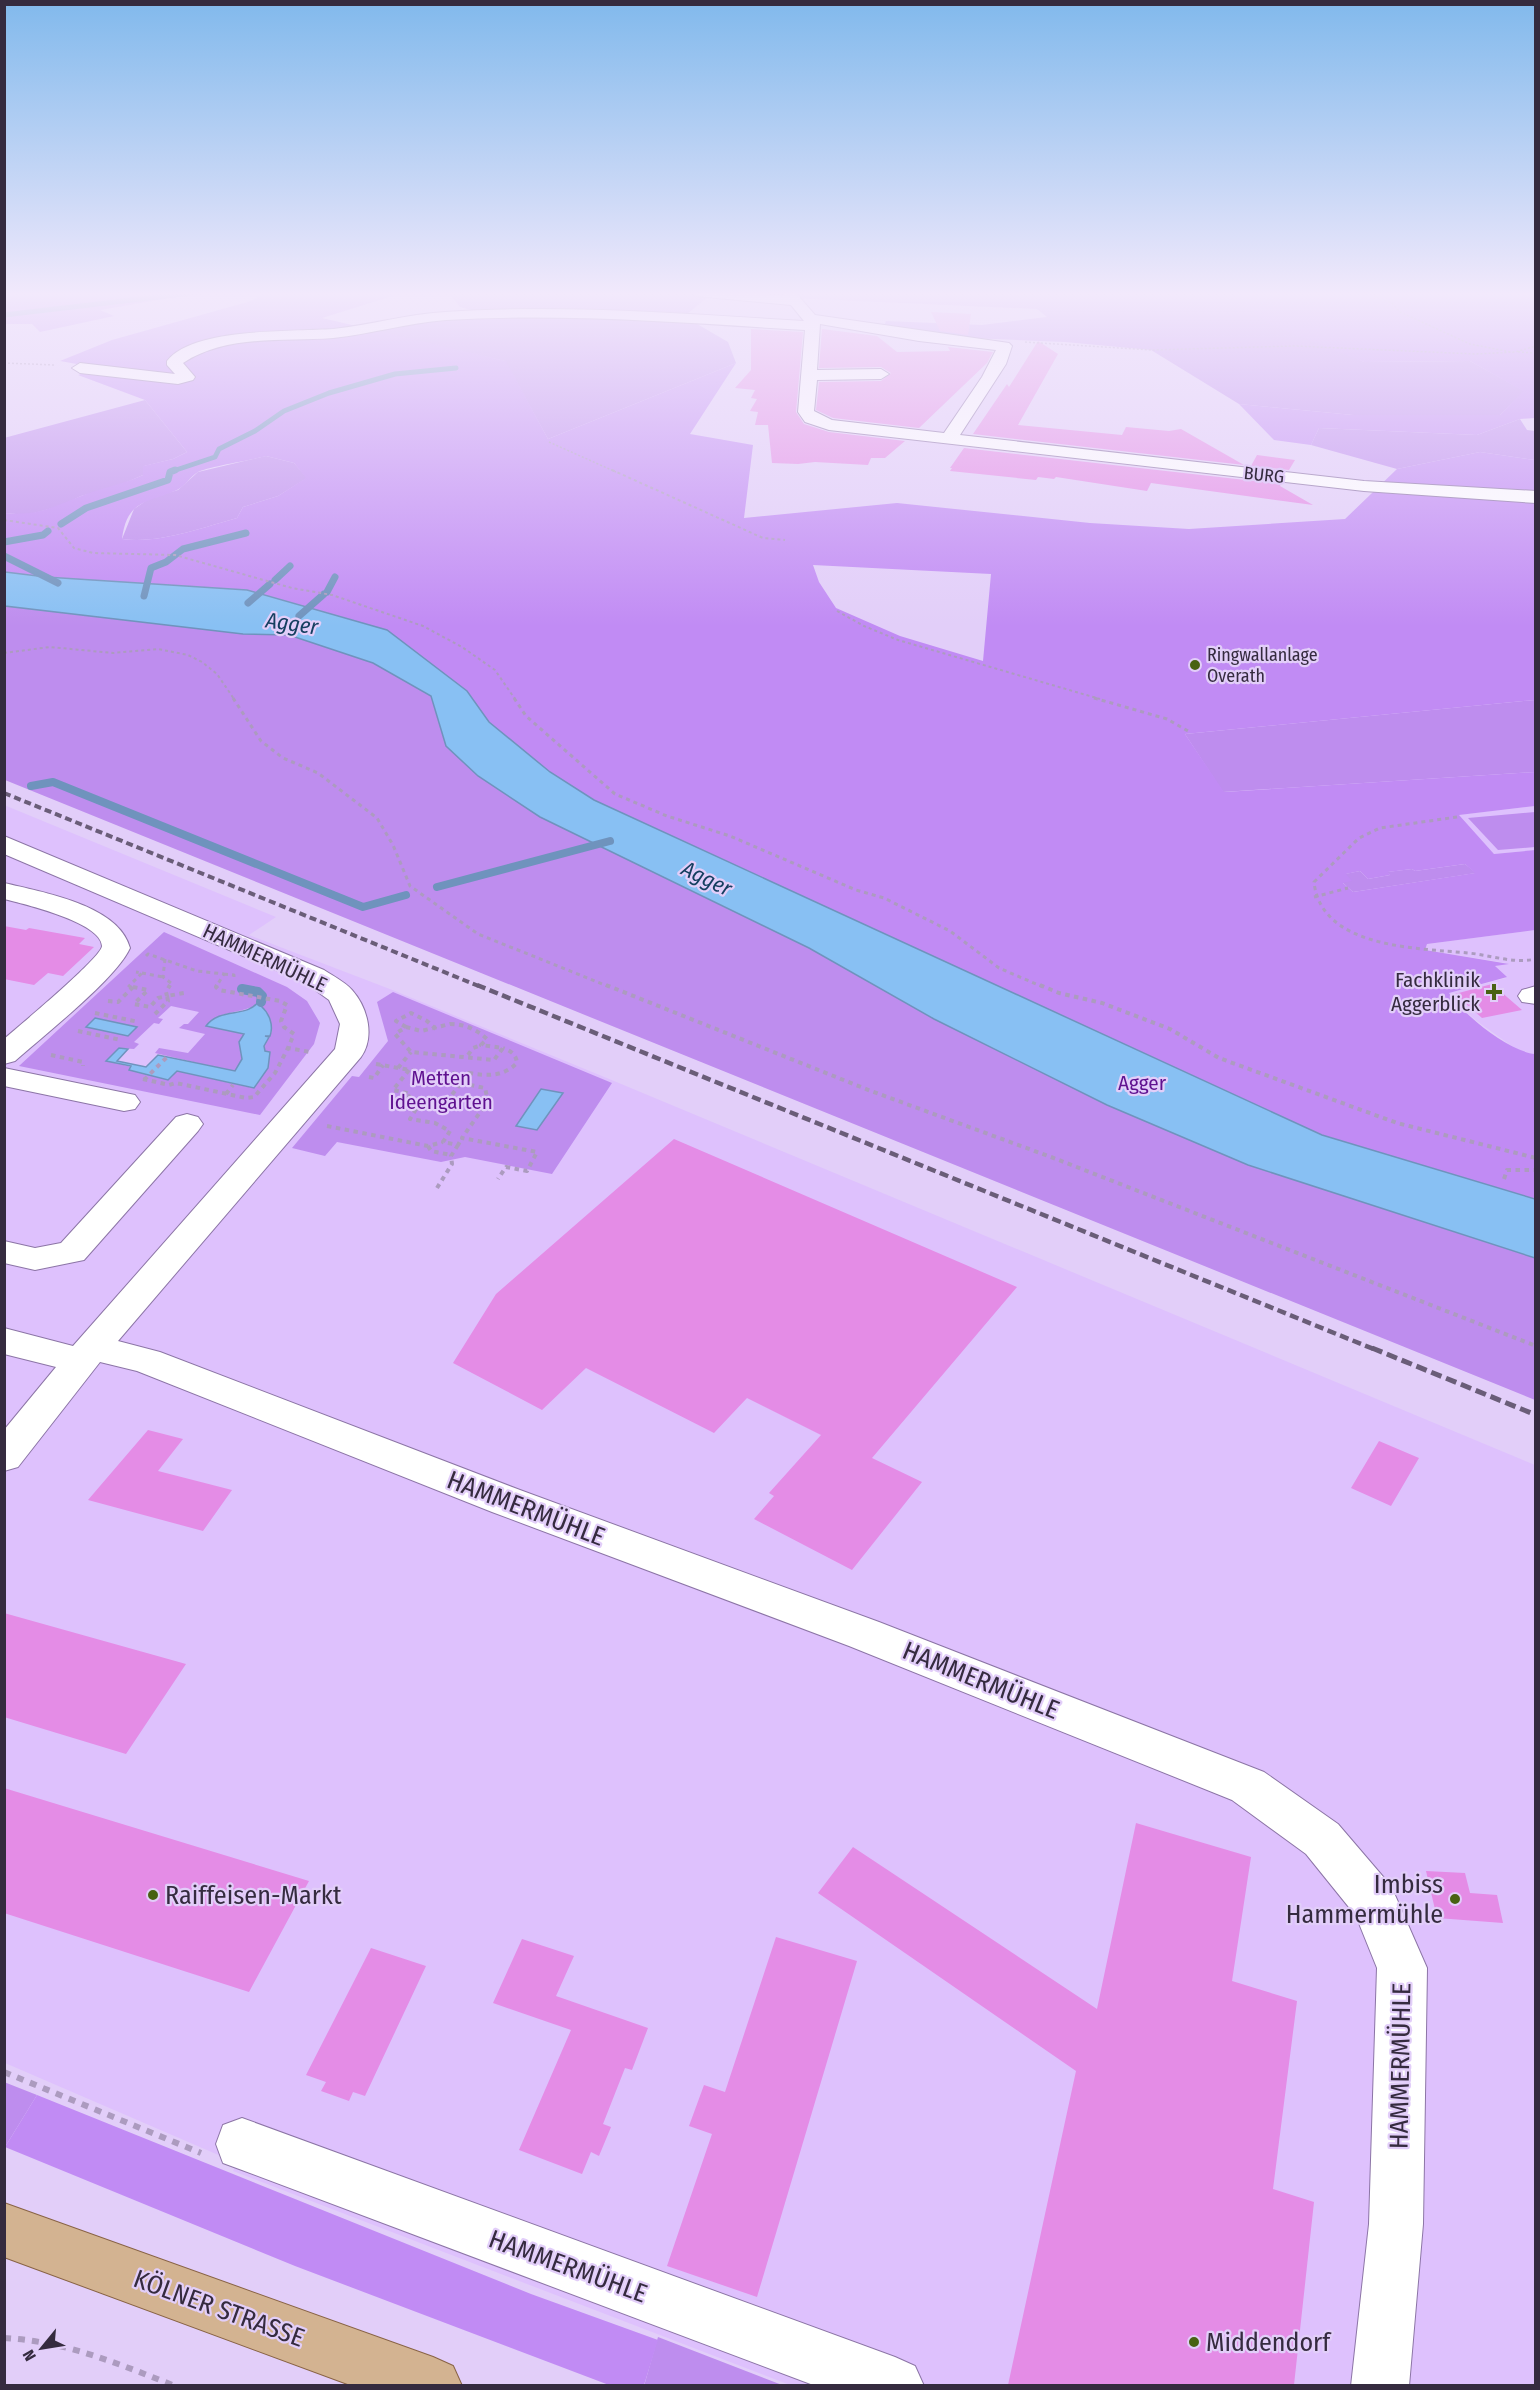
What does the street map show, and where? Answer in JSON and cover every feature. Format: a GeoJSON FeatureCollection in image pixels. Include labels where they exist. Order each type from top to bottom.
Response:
{"type":"FeatureCollection","features":[{"type":"Feature","properties":{"kind":"main road","name":"KÖLNER STRASSE"},"geometry":{"type":"LineString","coordinates":[[4,2230],[433,2385]]}},
{"type":"Feature","properties":{"kind":"street","name":"BURG"},"geometry":{"type":"LineString","coordinates":[[807,404],[806,411],[820,422],[842,427],[1364,486],[1536,497]]}},
{"type":"Feature","properties":{"kind":"street"},"geometry":{"type":"LineString","coordinates":[[949,438],[962,423],[974,404]]}},
{"type":"Feature","properties":{"kind":"street","name":"HAMMERMÜHLE"},"geometry":{"type":"LineString","coordinates":[[4,844],[314,976],[341,995],[355,1024],[350,1051],[86,1354],[4,1456]]}},
{"type":"Feature","properties":{"kind":"street"},"geometry":{"type":"LineString","coordinates":[[4,891],[67,909],[93,921],[111,934],[116,948],[112,957],[92,976],[4,1054]]}},
{"type":"Feature","properties":{"kind":"street"},"geometry":{"type":"LineString","coordinates":[[4,1077],[129,1089]]}},
{"type":"Feature","properties":{"kind":"street"},"geometry":{"type":"LineString","coordinates":[[4,1252],[34,1260],[72,1252],[187,1124]]}},
{"type":"Feature","properties":{"kind":"street"},"geometry":{"type":"LineString","coordinates":[[4,1341],[86,1354]]}},
{"type":"Feature","properties":{"kind":"street","name":"HAMMERMÜHLE"},"geometry":{"type":"LineString","coordinates":[[86,1354],[147,1361],[506,1501],[864,1634],[1248,1786],[1322,1839],[1374,1902],[1402,1968],[1396,2224],[1380,2385]]}},
{"type":"Feature","properties":{"kind":"street","name":"HAMMERMÜHLE"},"geometry":{"type":"LineString","coordinates":[[242,2144],[895,2385]]}},
{"type":"Feature","properties":{"kind":"path"},"geometry":{"type":"LineString","coordinates":[[549,442],[763,538],[785,540]]}},
{"type":"Feature","properties":{"kind":"path"},"geometry":{"type":"LineString","coordinates":[[4,520],[58,528],[74,548],[93,553],[175,555],[292,588],[332,595],[423,626],[462,647],[495,670],[526,716],[615,794],[667,816],[730,837],[856,890],[884,898],[950,931],[999,968],[1059,993],[1102,1004],[1170,1029],[1219,1058],[1397,1123],[1536,1158]]}},
{"type":"Feature","properties":{"kind":"path"},"geometry":{"type":"LineString","coordinates":[[837,611],[864,626],[898,639],[1167,719],[1188,731]]}},
{"type":"Feature","properties":{"kind":"path"},"geometry":{"type":"LineString","coordinates":[[4,653],[50,647],[113,653],[158,649],[188,655],[202,662],[217,674],[261,741],[283,758],[318,772],[377,818],[393,845],[410,886],[478,934],[870,1091],[1051,1157],[1536,1346]]}},
{"type":"Feature","properties":{"kind":"path"},"geometry":{"type":"LineString","coordinates":[[1457,818],[1380,828],[1359,838],[1314,882],[1314,897],[1326,912],[1358,936],[1384,945],[1406,949],[1480,954],[1522,961],[1536,959]]}},
{"type":"Feature","properties":{"kind":"path"},"geometry":{"type":"LineString","coordinates":[[1314,897],[1348,888]]}},
{"type":"Feature","properties":{"kind":"path"},"geometry":{"type":"LineString","coordinates":[[153,955],[196,971],[234,975],[234,978]]}},
{"type":"Feature","properties":{"kind":"path"},"geometry":{"type":"LineString","coordinates":[[163,977],[165,959]]}},
{"type":"Feature","properties":{"kind":"path"},"geometry":{"type":"LineString","coordinates":[[142,973],[163,977],[171,983],[166,992],[168,1001],[155,1014]]}},
{"type":"Feature","properties":{"kind":"path"},"geometry":{"type":"LineString","coordinates":[[145,1080],[169,1085],[177,1083],[226,1094],[254,1097],[275,1073],[294,1034],[281,1021],[287,1005],[280,1001],[219,990],[216,987],[217,982],[224,974]]}},
{"type":"Feature","properties":{"kind":"path"},"geometry":{"type":"LineString","coordinates":[[136,979],[129,986],[148,990],[134,1004],[150,1007],[158,998],[184,993]]}},
{"type":"Feature","properties":{"kind":"path"},"geometry":{"type":"LineString","coordinates":[[101,1000],[117,1002],[134,987]]}},
{"type":"Feature","properties":{"kind":"path"},"geometry":{"type":"LineString","coordinates":[[88,1012],[95,1006]]}},
{"type":"Feature","properties":{"kind":"path"},"geometry":{"type":"LineString","coordinates":[[437,1030],[427,1021],[411,1013],[396,1021],[414,1031],[437,1030],[458,1024],[483,1035],[487,1039],[481,1045],[473,1048],[468,1056]]}},
{"type":"Feature","properties":{"kind":"path"},"geometry":{"type":"LineString","coordinates":[[99,1014],[139,1022]]}},
{"type":"Feature","properties":{"kind":"path"},"geometry":{"type":"LineString","coordinates":[[406,1027],[395,1034],[411,1052],[494,1060],[503,1048]]}},
{"type":"Feature","properties":{"kind":"path"},"geometry":{"type":"LineString","coordinates":[[81,1031],[121,1040]]}},
{"type":"Feature","properties":{"kind":"path"},"geometry":{"type":"LineString","coordinates":[[443,1142],[450,1131],[435,1123],[410,1119],[426,1097],[447,1101],[469,1073],[488,1076],[510,1071],[517,1063],[517,1057],[512,1051],[481,1045]]}},
{"type":"Feature","properties":{"kind":"path"},"geometry":{"type":"LineString","coordinates":[[51,1047],[44,1054],[83,1062],[83,1066],[93,1068]]}},
{"type":"Feature","properties":{"kind":"path"},"geometry":{"type":"LineString","coordinates":[[288,1048],[343,1058]]}},
{"type":"Feature","properties":{"kind":"path"},"geometry":{"type":"LineString","coordinates":[[411,1052],[398,1068],[448,1077]]}},
{"type":"Feature","properties":{"kind":"path"},"geometry":{"type":"LineString","coordinates":[[129,1089],[145,1080],[166,1057]]}},
{"type":"Feature","properties":{"kind":"path"},"geometry":{"type":"LineString","coordinates":[[409,1070],[393,1090],[411,1094],[403,1106],[416,1109]]}},
{"type":"Feature","properties":{"kind":"path"},"geometry":{"type":"LineString","coordinates":[[437,1188],[452,1164],[451,1155],[488,1101],[485,1088],[445,1082],[452,1073],[467,1076]]}},
{"type":"Feature","properties":{"kind":"path"},"geometry":{"type":"LineString","coordinates":[[226,1094],[233,1085]]}},
{"type":"Feature","properties":{"kind":"path"},"geometry":{"type":"LineString","coordinates":[[327,1126],[428,1146],[443,1142],[458,1145]]}},
{"type":"Feature","properties":{"kind":"path"},"geometry":{"type":"LineString","coordinates":[[462,1138],[537,1152],[527,1171],[506,1167],[498,1179]]}},
{"type":"Feature","properties":{"kind":"path"},"geometry":{"type":"LineString","coordinates":[[428,1146],[431,1151],[451,1155]]}},
{"type":"Feature","properties":{"kind":"path"},"geometry":{"type":"LineString","coordinates":[[1504,1179],[1507,1170],[1536,1170]]}},
{"type":"Feature","properties":{"kind":"path"},"geometry":{"type":"LineString","coordinates":[[4,2072],[230,2164],[242,2144]]}},
{"type":"Feature","properties":{"kind":"path"},"geometry":{"type":"LineString","coordinates":[[4,2338],[23,2338],[85,2351],[175,2385]]}},
{"type":"Feature","properties":{"kind":"shaded area"},"geometry":{"type":"Polygon","coordinates":[[[148,404],[529,404],[548,439],[636,404],[710,404],[690,434],[753,445],[744,518],[897,503],[1090,523],[1189,529],[1345,519],[1397,469],[1480,452],[1535,460],[1535,700],[1185,734],[1224,792],[1535,772],[1535,806],[1459,815],[1494,854],[1535,850],[1535,930],[1427,944],[1425,950],[1509,964],[1495,966],[1507,977],[1449,993],[1465,1012],[1488,1031],[1512,1046],[1535,1054],[1535,1199],[1322,1135],[594,800],[550,772],[489,722],[467,691],[247,590],[46,577],[5,572],[5,513],[35,512],[52,507],[143,475],[143,466],[173,459],[187,452],[148,404]],[[266,456],[198,472],[177,490],[140,504],[134,509],[125,526],[122,539],[165,537],[237,518],[243,507],[278,496],[306,478],[294,463],[266,456]],[[813,565],[819,582],[836,608],[900,636],[983,661],[991,574],[813,565]],[[1465,864],[1388,872],[1390,875],[1368,879],[1360,871],[1346,874],[1352,881],[1343,883],[1353,892],[1475,873],[1465,864]]]}},
{"type":"Feature","properties":{"kind":"shaded area"},"geometry":{"type":"Polygon","coordinates":[[[1239,404],[1353,415],[1500,415],[1511,404],[1535,404],[1535,418],[1520,419],[1477,435],[1319,428],[1311,445],[1274,440],[1239,404]]]}},
{"type":"Feature","properties":{"kind":"shaded area"},"geometry":{"type":"Polygon","coordinates":[[[4,805],[276,917],[249,935],[395,991],[614,1081],[1535,1465],[1535,2385],[790,2385],[233,2171],[237,2163],[5,2063],[4,805]]]}},
{"type":"Feature","properties":{"kind":"shaded area"},"geometry":{"type":"Polygon","coordinates":[[[1535,806],[1535,850],[1494,854],[1458,815],[1535,806]]]}},
{"type":"Feature","properties":{"kind":"shaded area","name":"Fachklinik Aggerblick"},"geometry":{"type":"Polygon","coordinates":[[[1535,930],[1535,1054],[1524,1053],[1513,1047],[1478,1022],[1457,1004],[1449,993],[1506,978],[1494,966],[1507,963],[1425,950],[1427,944],[1535,930]]]}},
{"type":"Feature","properties":{"kind":"shaded area"},"geometry":{"type":"Polygon","coordinates":[[[37,2095],[531,2294],[658,2340],[644,2385],[609,2385],[295,2266],[5,2147],[37,2095]]]}},
{"type":"Feature","properties":{"kind":"green space"},"geometry":{"type":"Polygon","coordinates":[[[132,404],[148,404],[187,452],[173,459],[144,466],[143,475],[118,486],[27,515],[5,513],[4,438],[132,404]]]}},
{"type":"Feature","properties":{"kind":"green space"},"geometry":{"type":"Polygon","coordinates":[[[528,404],[636,404],[548,439],[528,404]]]}},
{"type":"Feature","properties":{"kind":"green space"},"geometry":{"type":"Polygon","coordinates":[[[1239,404],[1511,404],[1500,415],[1353,415],[1239,404]]]}},
{"type":"Feature","properties":{"kind":"green space"},"geometry":{"type":"Polygon","coordinates":[[[1520,419],[1527,430],[1535,431],[1535,460],[1480,452],[1397,469],[1311,445],[1319,428],[1477,435],[1520,419]]]}},
{"type":"Feature","properties":{"kind":"green space"},"geometry":{"type":"Polygon","coordinates":[[[266,456],[294,463],[307,478],[278,496],[243,507],[237,518],[165,537],[122,539],[134,509],[150,498],[178,490],[198,472],[266,456]]]}},
{"type":"Feature","properties":{"kind":"green space","name":"Agger"},"geometry":{"type":"Polygon","coordinates":[[[4,582],[226,594],[1535,1161],[1535,1400],[5,780],[4,582]]]}},
{"type":"Feature","properties":{"kind":"green space"},"geometry":{"type":"Polygon","coordinates":[[[1535,700],[1535,772],[1223,792],[1185,734],[1535,700]]]}},
{"type":"Feature","properties":{"kind":"green space"},"geometry":{"type":"Polygon","coordinates":[[[1535,812],[1535,847],[1498,850],[1468,818],[1535,812]]]}},
{"type":"Feature","properties":{"kind":"green space"},"geometry":{"type":"Polygon","coordinates":[[[1465,864],[1476,873],[1353,892],[1342,882],[1345,874],[1360,871],[1368,879],[1390,875],[1387,872],[1412,869],[1415,871],[1465,864]]]}},
{"type":"Feature","properties":{"kind":"green space"},"geometry":{"type":"Polygon","coordinates":[[[164,932],[287,987],[307,1001],[320,1023],[314,1044],[260,1115],[19,1066],[164,932]],[[256,1005],[217,1017],[206,1026],[244,1034],[240,1050],[242,1059],[235,1072],[155,1053],[159,1048],[188,1053],[205,1034],[179,1028],[188,1024],[199,1012],[171,1006],[158,1018],[163,1019],[159,1024],[154,1023],[134,1042],[139,1044],[134,1049],[119,1048],[107,1061],[132,1067],[129,1070],[177,1071],[253,1088],[268,1068],[264,1046],[265,1037],[272,1032],[270,1019],[256,1005]]]}},
{"type":"Feature","properties":{"kind":"green space","name":"Metten Ideengarten"},"geometry":{"type":"Polygon","coordinates":[[[393,992],[612,1083],[552,1174],[465,1157],[441,1162],[337,1142],[325,1156],[292,1148],[352,1076],[359,1077],[388,1041],[377,1002],[393,992]]]}},
{"type":"Feature","properties":{"kind":"green space"},"geometry":{"type":"Polygon","coordinates":[[[4,2082],[37,2095],[5,2147],[4,2147],[4,2082]]]}},
{"type":"Feature","properties":{"kind":"green space"},"geometry":{"type":"Polygon","coordinates":[[[658,2337],[782,2385],[644,2386],[658,2337]]]}},
{"type":"Feature","properties":{"kind":"water","name":"Agger"},"geometry":{"type":"Polygon","coordinates":[[[5,572],[46,577],[247,590],[387,630],[467,691],[489,722],[550,772],[594,800],[1322,1135],[1535,1199],[1535,1258],[1248,1165],[1107,1105],[934,1019],[809,948],[540,817],[478,776],[446,746],[431,696],[373,663],[289,635],[243,634],[5,606],[5,572]]]}},
{"type":"Feature","properties":{"kind":"water"},"geometry":{"type":"Polygon","coordinates":[[[258,1002],[264,1002],[261,1006],[271,1024],[270,1036],[265,1036],[269,1037],[264,1046],[265,1051],[270,1052],[268,1068],[254,1088],[177,1071],[168,1080],[129,1070],[131,1066],[106,1061],[119,1048],[128,1049],[117,1061],[146,1067],[158,1055],[235,1071],[242,1059],[239,1042],[244,1034],[206,1026],[218,1016],[247,1010],[258,1002]]]}},
{"type":"Feature","properties":{"kind":"water"},"geometry":{"type":"Polygon","coordinates":[[[95,1018],[137,1027],[128,1036],[86,1027],[95,1018]]]}},
{"type":"Feature","properties":{"kind":"water"},"geometry":{"type":"Polygon","coordinates":[[[541,1089],[563,1093],[537,1130],[516,1126],[541,1089]]]}},
{"type":"Feature","properties":{"kind":"building"},"geometry":{"type":"Polygon","coordinates":[[[754,404],[797,404],[796,412],[804,424],[829,432],[905,441],[885,458],[871,458],[868,465],[815,462],[772,463],[768,425],[755,425],[758,412],[750,411],[754,404]]]}},
{"type":"Feature","properties":{"kind":"building"},"geometry":{"type":"Polygon","coordinates":[[[817,404],[945,404],[919,428],[833,418],[816,410],[817,404]]]}},
{"type":"Feature","properties":{"kind":"building"},"geometry":{"type":"Polygon","coordinates":[[[994,404],[1030,404],[1018,425],[1122,435],[1126,427],[1169,431],[1181,429],[1244,465],[973,434],[994,404]]]}},
{"type":"Feature","properties":{"kind":"building"},"geometry":{"type":"Polygon","coordinates":[[[964,448],[1281,484],[1280,486],[1313,505],[1151,483],[1147,491],[1056,477],[1054,479],[1038,477],[1036,480],[950,471],[964,448]]]}},
{"type":"Feature","properties":{"kind":"building"},"geometry":{"type":"Polygon","coordinates":[[[1257,455],[1295,460],[1289,470],[1251,466],[1257,455]]]}},
{"type":"Feature","properties":{"kind":"building"},"geometry":{"type":"Polygon","coordinates":[[[4,926],[85,938],[79,944],[94,947],[63,976],[48,973],[34,985],[4,979],[4,926]]]}},
{"type":"Feature","properties":{"kind":"building"},"geometry":{"type":"Polygon","coordinates":[[[1492,984],[1522,1010],[1482,1018],[1455,994],[1492,984]]]}},
{"type":"Feature","properties":{"kind":"building"},"geometry":{"type":"Polygon","coordinates":[[[674,1139],[1017,1287],[872,1458],[922,1482],[852,1570],[754,1519],[774,1496],[769,1493],[821,1435],[747,1398],[714,1433],[586,1368],[542,1410],[453,1363],[496,1294],[674,1139]]]}},
{"type":"Feature","properties":{"kind":"building"},"geometry":{"type":"Polygon","coordinates":[[[148,1430],[183,1439],[158,1471],[232,1490],[203,1531],[88,1500],[148,1430]]]}},
{"type":"Feature","properties":{"kind":"building"},"geometry":{"type":"Polygon","coordinates":[[[1379,1441],[1419,1458],[1391,1506],[1351,1488],[1379,1441]]]}},
{"type":"Feature","properties":{"kind":"building"},"geometry":{"type":"Polygon","coordinates":[[[4,1613],[186,1664],[126,1754],[4,1717],[4,1613]]]}},
{"type":"Feature","properties":{"kind":"building","name":"Raiffeisen-Markt"},"geometry":{"type":"Polygon","coordinates":[[[4,1788],[309,1881],[249,1992],[4,1913],[4,1788]]]}},
{"type":"Feature","properties":{"kind":"building"},"geometry":{"type":"Polygon","coordinates":[[[1136,1823],[1251,1857],[1232,1981],[1297,2001],[1273,2189],[1314,2202],[1294,2385],[1008,2385],[1076,2071],[818,1893],[853,1847],[1097,2009],[1136,1823]]]}},
{"type":"Feature","properties":{"kind":"building"},"geometry":{"type":"Polygon","coordinates":[[[1426,1871],[1465,1873],[1470,1893],[1497,1895],[1503,1923],[1437,1918],[1426,1871]]]}},
{"type":"Feature","properties":{"kind":"building"},"geometry":{"type":"Polygon","coordinates":[[[776,1937],[857,1961],[757,2297],[667,2266],[712,2134],[689,2126],[704,2085],[725,2092],[776,1937]]]}},
{"type":"Feature","properties":{"kind":"building"},"geometry":{"type":"Polygon","coordinates":[[[522,1939],[574,1956],[556,1996],[648,2028],[632,2070],[625,2068],[603,2124],[611,2127],[599,2156],[591,2152],[582,2174],[519,2150],[571,2030],[493,2003],[522,1939]]]}},
{"type":"Feature","properties":{"kind":"building"},"geometry":{"type":"Polygon","coordinates":[[[371,1948],[426,1966],[365,2096],[353,2092],[349,2101],[321,2091],[326,2082],[306,2075],[371,1948]]]}},
{"type":"Feature","properties":{"kind":"waterway"},"geometry":{"type":"LineString","coordinates":[[170,472],[215,457],[219,449],[255,431],[284,411],[303,404]]}},
{"type":"Feature","properties":{"kind":"waterway"},"geometry":{"type":"LineString","coordinates":[[170,472],[175,470]]}},
{"type":"Feature","properties":{"kind":"waterway"},"geometry":{"type":"LineString","coordinates":[[61,524],[86,508],[168,480],[170,472]]}},
{"type":"Feature","properties":{"kind":"waterway"},"geometry":{"type":"LineString","coordinates":[[4,542],[43,535],[48,531]]}},
{"type":"Feature","properties":{"kind":"waterway"},"geometry":{"type":"LineString","coordinates":[[144,596],[151,568],[166,562],[183,549],[246,533]]}},
{"type":"Feature","properties":{"kind":"waterway"},"geometry":{"type":"LineString","coordinates":[[4,556],[58,583]]}},
{"type":"Feature","properties":{"kind":"waterway"},"geometry":{"type":"LineString","coordinates":[[275,580],[290,566]]}},
{"type":"Feature","properties":{"kind":"waterway"},"geometry":{"type":"LineString","coordinates":[[327,592],[335,577]]}},
{"type":"Feature","properties":{"kind":"waterway"},"geometry":{"type":"LineString","coordinates":[[248,603],[270,584]]}},
{"type":"Feature","properties":{"kind":"waterway","name":"Agger"},"geometry":{"type":"LineString","coordinates":[[299,616],[324,594]]}},
{"type":"Feature","properties":{"kind":"waterway"},"geometry":{"type":"LineString","coordinates":[[31,786],[53,782],[363,907],[406,895]]}},
{"type":"Feature","properties":{"kind":"waterway"},"geometry":{"type":"LineString","coordinates":[[437,887],[610,841]]}},
{"type":"Feature","properties":{"kind":"waterway"},"geometry":{"type":"LineString","coordinates":[[242,989],[258,992],[262,996],[261,1002]]}},
{"type":"Feature","properties":{"kind":"railway"},"geometry":{"type":"LineString","coordinates":[[4,793],[481,987]]}},
{"type":"Feature","properties":{"kind":"railway"},"geometry":{"type":"LineString","coordinates":[[477,985],[1376,1350]]}},
{"type":"Feature","properties":{"kind":"railway"},"geometry":{"type":"LineString","coordinates":[[1372,1348],[1536,1415]]}},
{"type":"Feature","properties":{"kind":"place","name":"Ringwallanlage Overath"},"geometry":{"type":"Point","coordinates":[1195,665]}},
{"type":"Feature","properties":{"kind":"place","name":"Fachklinik Aggerblick"},"geometry":{"type":"Point","coordinates":[1494,992]}},
{"type":"Feature","properties":{"kind":"place","name":"Raiffeisen-Markt"},"geometry":{"type":"Point","coordinates":[153,1895]}},
{"type":"Feature","properties":{"kind":"place","name":"Imbiss Hammermühle"},"geometry":{"type":"Point","coordinates":[1455,1899]}},
{"type":"Feature","properties":{"kind":"place","name":"Middendorf"},"geometry":{"type":"Point","coordinates":[1194,2342]}}]}
